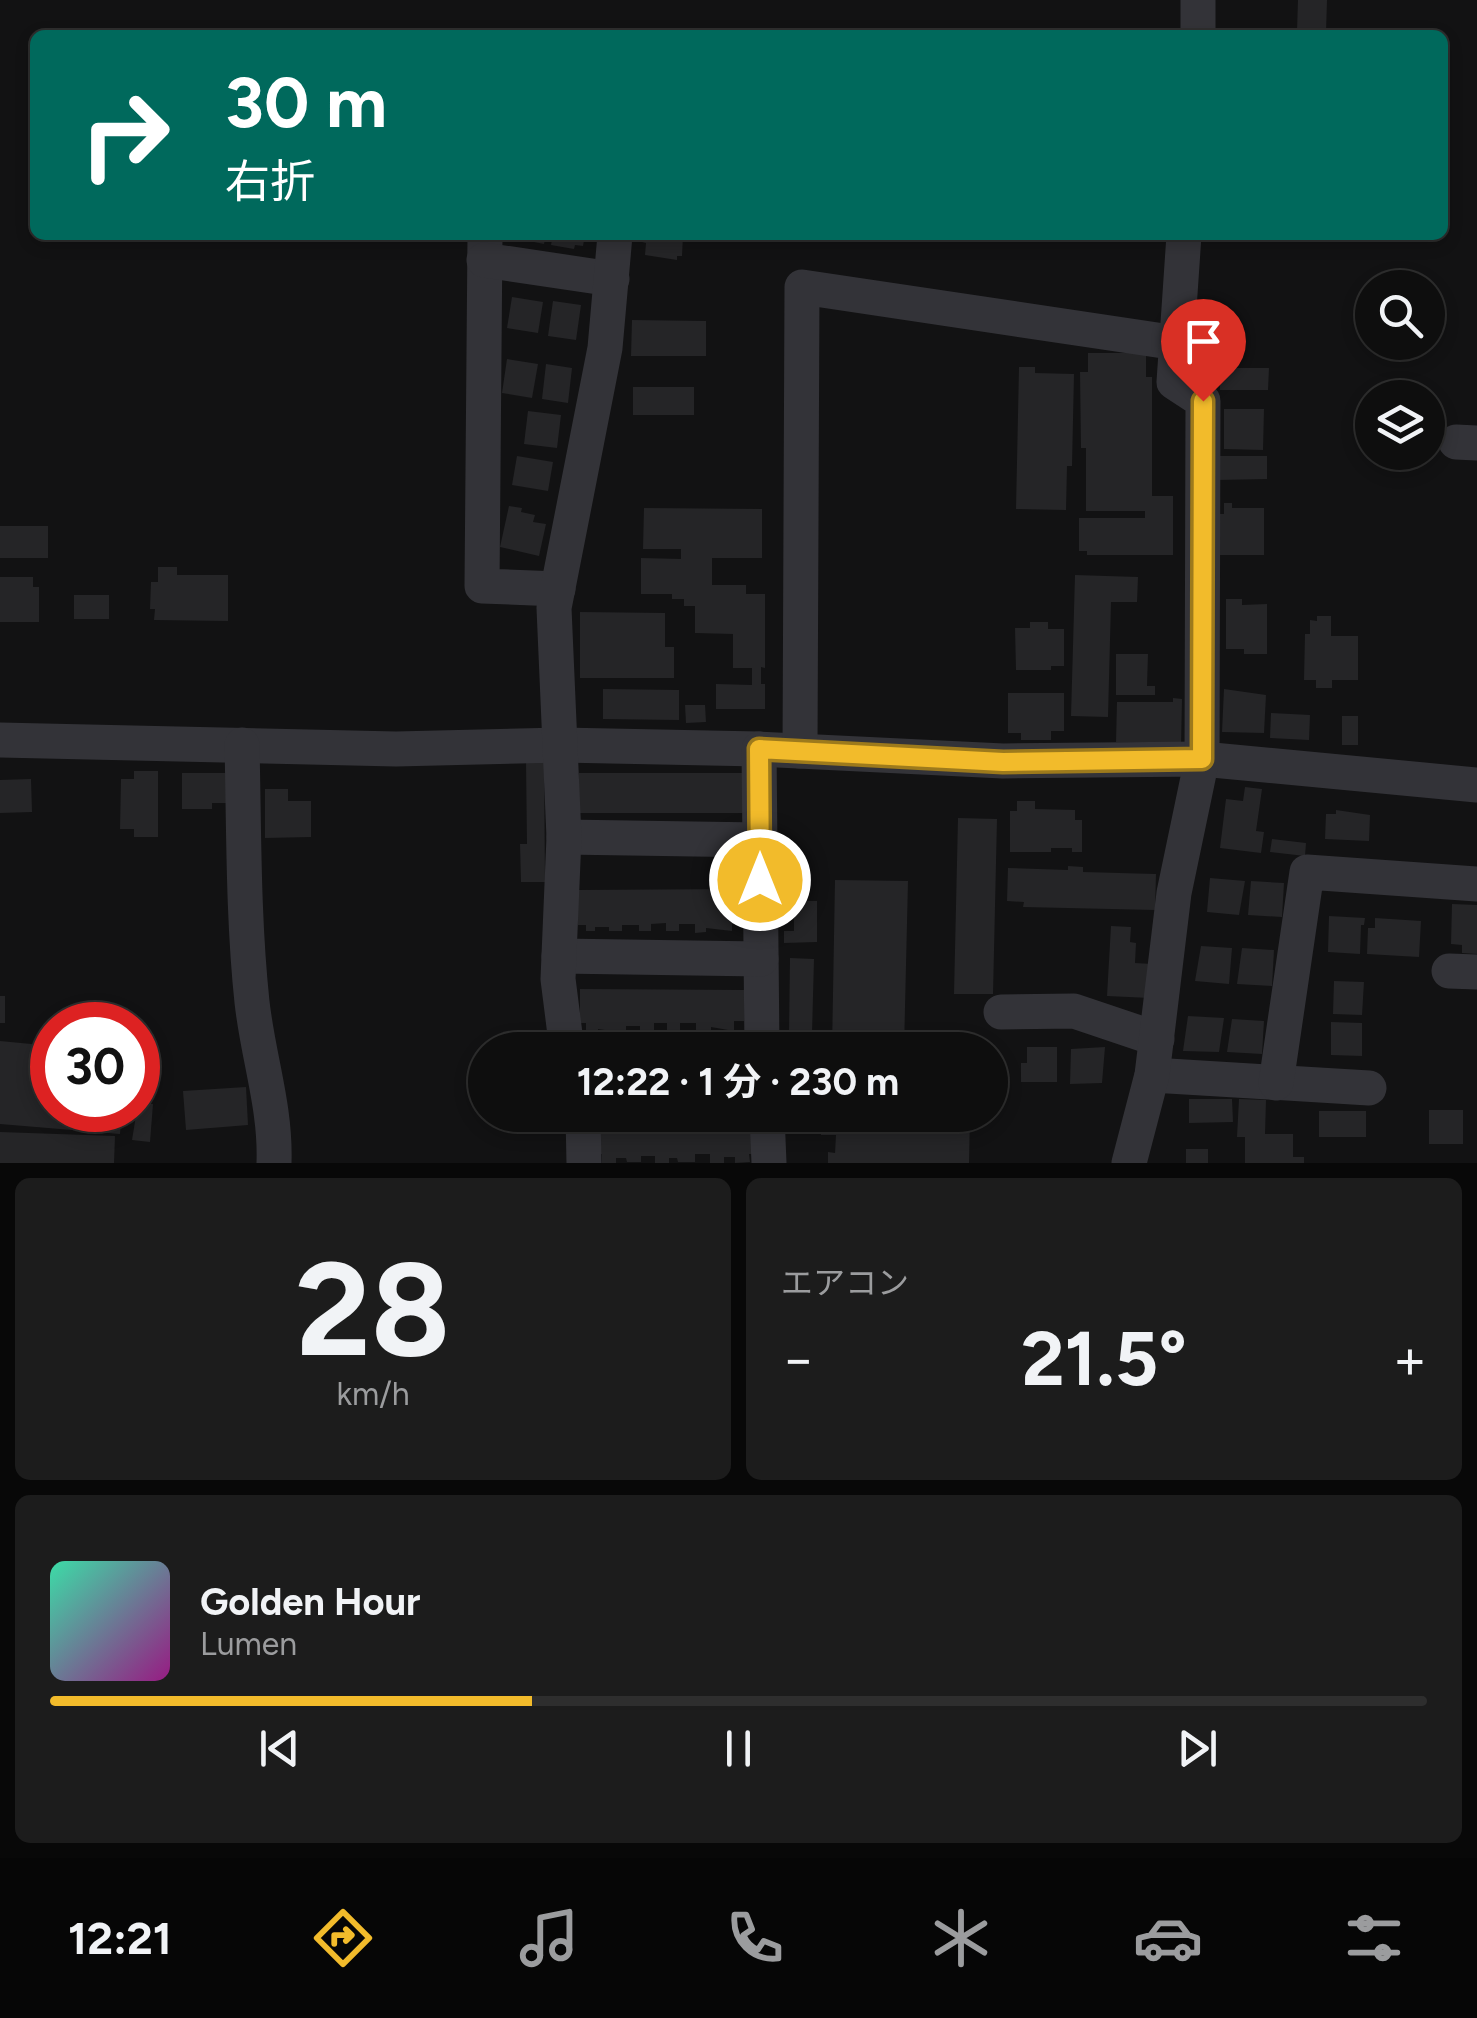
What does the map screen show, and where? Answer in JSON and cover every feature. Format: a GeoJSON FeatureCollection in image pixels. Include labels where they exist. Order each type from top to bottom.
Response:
{"type":"FeatureCollection","features":[{"type":"Feature","properties":{"kind":"street"},"geometry":{"type":"LineString","coordinates":[[1198,0],[1198,30]]}},
{"type":"Feature","properties":{"kind":"street"},"geometry":{"type":"LineString","coordinates":[[564,1032],[559,956],[564,838],[553,638],[558,589],[606,348],[616,240]]}},
{"type":"Feature","properties":{"kind":"street"},"geometry":{"type":"LineString","coordinates":[[1129,1163],[1152,1076],[1182,846],[1202,759],[1203,401],[1174,382],[1184,240]]}},
{"type":"Feature","properties":{"kind":"street"},"geometry":{"type":"LineString","coordinates":[[558,589],[482,586],[484,248],[612,279]]}},
{"type":"Feature","properties":{"kind":"street"},"geometry":{"type":"LineString","coordinates":[[800,751],[802,287],[1177,343]]}},
{"type":"Feature","properties":{"kind":"street"},"geometry":{"type":"LineString","coordinates":[[0,740],[396,749],[759,749],[1003,762],[1202,759],[1477,785]]}},
{"type":"Feature","properties":{"kind":"street"},"geometry":{"type":"LineString","coordinates":[[242,746],[246,933],[252,1007],[271,1103],[274,1163]]}},
{"type":"Feature","properties":{"kind":"street"},"geometry":{"type":"LineString","coordinates":[[759,749],[762,1032]]}},
{"type":"Feature","properties":{"kind":"street"},"geometry":{"type":"LineString","coordinates":[[564,838],[760,840]]}},
{"type":"Feature","properties":{"kind":"street"},"geometry":{"type":"LineString","coordinates":[[1276,1082],[1307,872],[1477,884]]}},
{"type":"Feature","properties":{"kind":"street"},"geometry":{"type":"LineString","coordinates":[[559,956],[761,959]]}},
{"type":"Feature","properties":{"kind":"street"},"geometry":{"type":"LineString","coordinates":[[1001,1012],[1074,1012],[1157,1038]]}},
{"type":"Feature","properties":{"kind":"street"},"geometry":{"type":"LineString","coordinates":[[1152,1076],[1370,1088]]}},
{"type":"Feature","properties":{"kind":"street"},"geometry":{"type":"LineString","coordinates":[[583,1132],[584,1163]]}},
{"type":"Feature","properties":{"kind":"street"},"geometry":{"type":"LineString","coordinates":[[768,1132],[769,1163]]}},
{"type":"Feature","properties":{"kind":"building"},"geometry":{"type":"Polygon","coordinates":[[[1298,0],[1327,0],[1326,30],[1297,30],[1298,0]]]}},
{"type":"Feature","properties":{"kind":"building"},"geometry":{"type":"Polygon","coordinates":[[[552,240],[584,240],[583,246],[575,245],[574,249],[551,245],[552,240]]]}},
{"type":"Feature","properties":{"kind":"building"},"geometry":{"type":"Polygon","coordinates":[[[683,240],[682,256],[677,256],[677,260],[645,255],[646,243],[642,242],[683,240]]]}},
{"type":"Feature","properties":{"kind":"building"},"geometry":{"type":"Polygon","coordinates":[[[512,297],[543,302],[538,333],[507,328],[512,297]]]}},
{"type":"Feature","properties":{"kind":"building"},"geometry":{"type":"Polygon","coordinates":[[[553,301],[581,305],[576,340],[548,336],[553,301]]]}},
{"type":"Feature","properties":{"kind":"building"},"geometry":{"type":"Polygon","coordinates":[[[632,320],[706,321],[706,356],[631,356],[632,320]]]}},
{"type":"Feature","properties":{"kind":"building"},"geometry":{"type":"Polygon","coordinates":[[[1088,353],[1146,353],[1146,377],[1152,377],[1152,496],[1173,496],[1173,555],[1087,555],[1087,551],[1079,551],[1079,518],[1145,518],[1145,511],[1086,511],[1080,372],[1088,372],[1088,353]]]}},
{"type":"Feature","properties":{"kind":"building"},"geometry":{"type":"Polygon","coordinates":[[[507,359],[538,364],[532,398],[502,393],[507,359]]]}},
{"type":"Feature","properties":{"kind":"building"},"geometry":{"type":"Polygon","coordinates":[[[546,364],[572,368],[568,403],[542,399],[546,364]]]}},
{"type":"Feature","properties":{"kind":"building"},"geometry":{"type":"Polygon","coordinates":[[[1019,367],[1035,367],[1035,373],[1074,374],[1072,466],[1067,466],[1066,510],[1016,509],[1019,367]]]}},
{"type":"Feature","properties":{"kind":"building"},"geometry":{"type":"Polygon","coordinates":[[[1220,368],[1269,368],[1268,390],[1220,390],[1220,368]]]}},
{"type":"Feature","properties":{"kind":"building"},"geometry":{"type":"Polygon","coordinates":[[[633,387],[694,387],[694,415],[633,415],[633,387]]]}},
{"type":"Feature","properties":{"kind":"building"},"geometry":{"type":"Polygon","coordinates":[[[1224,409],[1264,409],[1263,450],[1224,449],[1224,409]]]}},
{"type":"Feature","properties":{"kind":"building"},"geometry":{"type":"Polygon","coordinates":[[[528,411],[561,415],[557,448],[524,444],[528,411]]]}},
{"type":"Feature","properties":{"kind":"building"},"geometry":{"type":"Polygon","coordinates":[[[517,456],[553,462],[548,491],[512,485],[517,456]]]}},
{"type":"Feature","properties":{"kind":"building"},"geometry":{"type":"Polygon","coordinates":[[[1216,456],[1267,456],[1267,479],[1217,480],[1216,456]]]}},
{"type":"Feature","properties":{"kind":"building"},"geometry":{"type":"Polygon","coordinates":[[[1224,503],[1232,503],[1232,508],[1264,508],[1264,555],[1220,555],[1220,514],[1224,514],[1224,503]]]}},
{"type":"Feature","properties":{"kind":"building"},"geometry":{"type":"Polygon","coordinates":[[[509,506],[535,515],[533,522],[546,524],[539,556],[500,547],[509,506]]]}},
{"type":"Feature","properties":{"kind":"building"},"geometry":{"type":"Polygon","coordinates":[[[644,508],[762,509],[762,558],[712,558],[712,585],[746,585],[746,594],[765,594],[765,668],[761,667],[761,684],[765,684],[765,709],[716,709],[716,684],[752,685],[752,668],[733,668],[733,634],[695,633],[695,606],[684,606],[684,599],[672,599],[672,594],[641,594],[641,558],[681,559],[681,549],[643,549],[644,508]]]}},
{"type":"Feature","properties":{"kind":"building"},"geometry":{"type":"Polygon","coordinates":[[[0,526],[48,526],[48,558],[0,558],[0,526]]]}},
{"type":"Feature","properties":{"kind":"building"},"geometry":{"type":"Polygon","coordinates":[[[158,567],[177,567],[177,575],[228,575],[228,621],[154,620],[155,609],[150,609],[151,582],[158,582],[158,567]]]}},
{"type":"Feature","properties":{"kind":"building"},"geometry":{"type":"Polygon","coordinates":[[[1075,575],[1138,577],[1137,602],[1111,602],[1108,717],[1071,716],[1075,575]]]}},
{"type":"Feature","properties":{"kind":"building"},"geometry":{"type":"Polygon","coordinates":[[[0,577],[33,577],[33,587],[39,587],[39,622],[0,622],[0,577]]]}},
{"type":"Feature","properties":{"kind":"building"},"geometry":{"type":"Polygon","coordinates":[[[74,595],[109,595],[109,619],[74,619],[74,595]]]}},
{"type":"Feature","properties":{"kind":"building"},"geometry":{"type":"Polygon","coordinates":[[[1226,599],[1242,599],[1242,605],[1267,604],[1267,654],[1226,649],[1226,599]]]}},
{"type":"Feature","properties":{"kind":"building"},"geometry":{"type":"Polygon","coordinates":[[[580,612],[665,613],[665,647],[674,647],[674,678],[580,678],[580,612]]]}},
{"type":"Feature","properties":{"kind":"building"},"geometry":{"type":"Polygon","coordinates":[[[1317,616],[1331,616],[1331,636],[1358,636],[1358,680],[1332,680],[1332,688],[1316,688],[1316,680],[1304,680],[1305,634],[1310,634],[1310,620],[1317,621],[1317,616]]]}},
{"type":"Feature","properties":{"kind":"building"},"geometry":{"type":"Polygon","coordinates":[[[1030,622],[1048,622],[1048,629],[1064,629],[1064,666],[1016,670],[1015,628],[1030,628],[1030,622]]]}},
{"type":"Feature","properties":{"kind":"building"},"geometry":{"type":"Polygon","coordinates":[[[1116,654],[1148,654],[1147,686],[1155,686],[1155,695],[1116,695],[1116,654]]]}},
{"type":"Feature","properties":{"kind":"building"},"geometry":{"type":"Polygon","coordinates":[[[603,689],[679,690],[679,720],[603,719],[603,689]]]}},
{"type":"Feature","properties":{"kind":"building"},"geometry":{"type":"Polygon","coordinates":[[[1224,689],[1266,695],[1264,733],[1222,732],[1224,689]]]}},
{"type":"Feature","properties":{"kind":"building"},"geometry":{"type":"Polygon","coordinates":[[[1008,693],[1064,693],[1064,731],[1051,731],[1051,740],[1021,740],[1021,733],[1008,733],[1008,693]]]}},
{"type":"Feature","properties":{"kind":"building"},"geometry":{"type":"Polygon","coordinates":[[[1173,698],[1182,699],[1181,747],[1158,742],[1116,742],[1117,702],[1173,702],[1173,698]]]}},
{"type":"Feature","properties":{"kind":"building"},"geometry":{"type":"Polygon","coordinates":[[[685,705],[705,705],[706,722],[686,723],[685,705]]]}},
{"type":"Feature","properties":{"kind":"building"},"geometry":{"type":"Polygon","coordinates":[[[1271,713],[1310,715],[1309,740],[1270,738],[1271,713]]]}},
{"type":"Feature","properties":{"kind":"building"},"geometry":{"type":"Polygon","coordinates":[[[1342,716],[1358,716],[1358,745],[1342,745],[1342,716]]]}},
{"type":"Feature","properties":{"kind":"building"},"geometry":{"type":"Polygon","coordinates":[[[526,761],[544,761],[545,882],[521,882],[520,844],[527,844],[526,761]]]}},
{"type":"Feature","properties":{"kind":"building"},"geometry":{"type":"Polygon","coordinates":[[[134,771],[158,771],[158,837],[134,837],[134,829],[120,829],[121,779],[134,779],[134,771]]]}},
{"type":"Feature","properties":{"kind":"building"},"geometry":{"type":"Polygon","coordinates":[[[182,773],[227,773],[226,803],[212,803],[212,809],[182,809],[182,773]]]}},
{"type":"Feature","properties":{"kind":"building"},"geometry":{"type":"Polygon","coordinates":[[[579,773],[745,773],[745,813],[579,813],[579,773]]]}},
{"type":"Feature","properties":{"kind":"building"},"geometry":{"type":"Polygon","coordinates":[[[31,779],[32,812],[0,813],[0,780],[31,779]]]}},
{"type":"Feature","properties":{"kind":"building"},"geometry":{"type":"Polygon","coordinates":[[[1245,787],[1262,789],[1256,831],[1264,832],[1261,853],[1220,848],[1226,799],[1243,801],[1245,787]]]}},
{"type":"Feature","properties":{"kind":"building"},"geometry":{"type":"Polygon","coordinates":[[[265,789],[288,789],[288,801],[311,801],[311,837],[265,838],[265,789]]]}},
{"type":"Feature","properties":{"kind":"building"},"geometry":{"type":"Polygon","coordinates":[[[1017,801],[1035,801],[1035,809],[1075,810],[1075,820],[1082,820],[1082,852],[1051,848],[1051,852],[1010,852],[1010,811],[1017,811],[1017,801]]]}},
{"type":"Feature","properties":{"kind":"building"},"geometry":{"type":"Polygon","coordinates":[[[1336,810],[1370,815],[1369,841],[1325,839],[1326,814],[1336,814],[1336,810]]]}},
{"type":"Feature","properties":{"kind":"building"},"geometry":{"type":"Polygon","coordinates":[[[958,818],[997,819],[993,994],[954,994],[958,818]]]}},
{"type":"Feature","properties":{"kind":"building"},"geometry":{"type":"Polygon","coordinates":[[[1272,839],[1306,843],[1305,856],[1270,852],[1272,839]]]}},
{"type":"Feature","properties":{"kind":"building"},"geometry":{"type":"Polygon","coordinates":[[[1068,866],[1083,867],[1083,872],[1156,874],[1155,910],[1023,907],[1024,902],[1007,901],[1008,868],[1068,870],[1068,866]]]}},
{"type":"Feature","properties":{"kind":"building"},"geometry":{"type":"Polygon","coordinates":[[[1210,878],[1245,881],[1239,915],[1207,912],[1210,878]]]}},
{"type":"Feature","properties":{"kind":"building"},"geometry":{"type":"Polygon","coordinates":[[[835,880],[908,881],[904,1032],[832,1032],[835,880]]]}},
{"type":"Feature","properties":{"kind":"building"},"geometry":{"type":"Polygon","coordinates":[[[1251,881],[1284,883],[1282,917],[1248,915],[1251,881]]]}},
{"type":"Feature","properties":{"kind":"building"},"geometry":{"type":"Polygon","coordinates":[[[743,889],[743,924],[732,924],[732,931],[706,928],[706,932],[695,933],[695,924],[679,924],[679,931],[666,931],[666,923],[651,924],[651,931],[639,931],[639,925],[622,925],[622,931],[595,927],[595,931],[586,931],[586,925],[578,925],[578,890],[743,889]]]}},
{"type":"Feature","properties":{"kind":"building"},"geometry":{"type":"Polygon","coordinates":[[[794,901],[817,901],[817,942],[784,943],[784,931],[794,931],[794,901]]]}},
{"type":"Feature","properties":{"kind":"building"},"geometry":{"type":"Polygon","coordinates":[[[1452,904],[1477,905],[1477,954],[1462,953],[1462,945],[1451,944],[1452,904]]]}},
{"type":"Feature","properties":{"kind":"building"},"geometry":{"type":"Polygon","coordinates":[[[1329,916],[1365,918],[1360,954],[1328,952],[1329,916]]]}},
{"type":"Feature","properties":{"kind":"building"},"geometry":{"type":"Polygon","coordinates":[[[1375,918],[1421,921],[1419,957],[1367,954],[1368,928],[1375,928],[1375,918]]]}},
{"type":"Feature","properties":{"kind":"building"},"geometry":{"type":"Polygon","coordinates":[[[1111,926],[1131,927],[1130,942],[1136,943],[1135,963],[1152,964],[1150,998],[1107,996],[1111,926]]]}},
{"type":"Feature","properties":{"kind":"building"},"geometry":{"type":"Polygon","coordinates":[[[1201,946],[1232,948],[1229,984],[1195,981],[1201,946]]]}},
{"type":"Feature","properties":{"kind":"building"},"geometry":{"type":"Polygon","coordinates":[[[1242,948],[1274,950],[1272,986],[1237,984],[1242,948]]]}},
{"type":"Feature","properties":{"kind":"building"},"geometry":{"type":"Polygon","coordinates":[[[790,958],[814,959],[812,1032],[789,1032],[790,958]]]}},
{"type":"Feature","properties":{"kind":"building"},"geometry":{"type":"Polygon","coordinates":[[[1334,981],[1364,982],[1362,1015],[1333,1014],[1334,981]]]}},
{"type":"Feature","properties":{"kind":"building"},"geometry":{"type":"Polygon","coordinates":[[[580,989],[744,990],[744,1021],[734,1021],[734,1031],[711,1027],[711,1032],[696,1032],[696,1023],[680,1023],[680,1032],[667,1032],[667,1023],[654,1023],[654,1032],[626,1026],[626,1032],[586,1032],[586,1023],[580,1023],[580,989]]]}},
{"type":"Feature","properties":{"kind":"building"},"geometry":{"type":"Polygon","coordinates":[[[0,996],[5,996],[5,1023],[0,1023],[0,996]]]}},
{"type":"Feature","properties":{"kind":"building"},"geometry":{"type":"Polygon","coordinates":[[[1188,1016],[1224,1018],[1219,1052],[1183,1051],[1188,1016]]]}},
{"type":"Feature","properties":{"kind":"building"},"geometry":{"type":"Polygon","coordinates":[[[1232,1019],[1264,1021],[1262,1054],[1227,1052],[1232,1019]]]}},
{"type":"Feature","properties":{"kind":"building"},"geometry":{"type":"Polygon","coordinates":[[[1331,1022],[1362,1023],[1362,1056],[1331,1055],[1331,1022]]]}},
{"type":"Feature","properties":{"kind":"building"},"geometry":{"type":"Polygon","coordinates":[[[0,1041],[30,1044],[30,1126],[0,1124],[0,1041]]]}},
{"type":"Feature","properties":{"kind":"building"},"geometry":{"type":"Polygon","coordinates":[[[1027,1047],[1057,1047],[1057,1082],[1021,1082],[1021,1063],[1027,1063],[1027,1047]]]}},
{"type":"Feature","properties":{"kind":"building"},"geometry":{"type":"Polygon","coordinates":[[[1105,1047],[1102,1083],[1070,1084],[1071,1049],[1105,1047]]]}},
{"type":"Feature","properties":{"kind":"building"},"geometry":{"type":"Polygon","coordinates":[[[246,1087],[248,1125],[186,1130],[183,1091],[246,1087]]]}},
{"type":"Feature","properties":{"kind":"building"},"geometry":{"type":"Polygon","coordinates":[[[1189,1099],[1232,1099],[1233,1122],[1189,1123],[1189,1099]]]}},
{"type":"Feature","properties":{"kind":"building"},"geometry":{"type":"Polygon","coordinates":[[[1239,1099],[1266,1100],[1265,1134],[1293,1134],[1293,1157],[1304,1157],[1304,1163],[1245,1163],[1245,1137],[1237,1137],[1239,1099]]]}},
{"type":"Feature","properties":{"kind":"building"},"geometry":{"type":"Polygon","coordinates":[[[1429,1110],[1463,1110],[1463,1144],[1429,1144],[1429,1110]]]}},
{"type":"Feature","properties":{"kind":"building"},"geometry":{"type":"Polygon","coordinates":[[[1319,1111],[1366,1111],[1366,1137],[1319,1137],[1319,1111]]]}},
{"type":"Feature","properties":{"kind":"building"},"geometry":{"type":"Polygon","coordinates":[[[0,1132],[115,1136],[114,1163],[0,1163],[0,1132]]]}},
{"type":"Feature","properties":{"kind":"building"},"geometry":{"type":"Polygon","coordinates":[[[133,1132],[151,1132],[150,1142],[132,1140],[133,1132]]]}},
{"type":"Feature","properties":{"kind":"building"},"geometry":{"type":"Polygon","coordinates":[[[595,1132],[755,1132],[756,1154],[749,1154],[750,1162],[735,1163],[735,1157],[724,1157],[724,1163],[710,1163],[710,1154],[695,1154],[695,1162],[669,1158],[669,1163],[655,1163],[655,1156],[641,1156],[641,1162],[616,1158],[616,1163],[602,1163],[602,1154],[596,1154],[595,1132]]]}},
{"type":"Feature","properties":{"kind":"building"},"geometry":{"type":"Polygon","coordinates":[[[970,1132],[969,1163],[828,1163],[828,1152],[835,1153],[836,1135],[821,1135],[970,1132]]]}},
{"type":"Feature","properties":{"kind":"building"},"geometry":{"type":"Polygon","coordinates":[[[1186,1149],[1208,1149],[1208,1163],[1186,1163],[1186,1149]]]}},
{"type":"Feature","properties":{"kind":"route"},"geometry":{"type":"LineString","coordinates":[[760,880],[759,749],[1003,762],[1202,759],[1203,401]]}}]}
